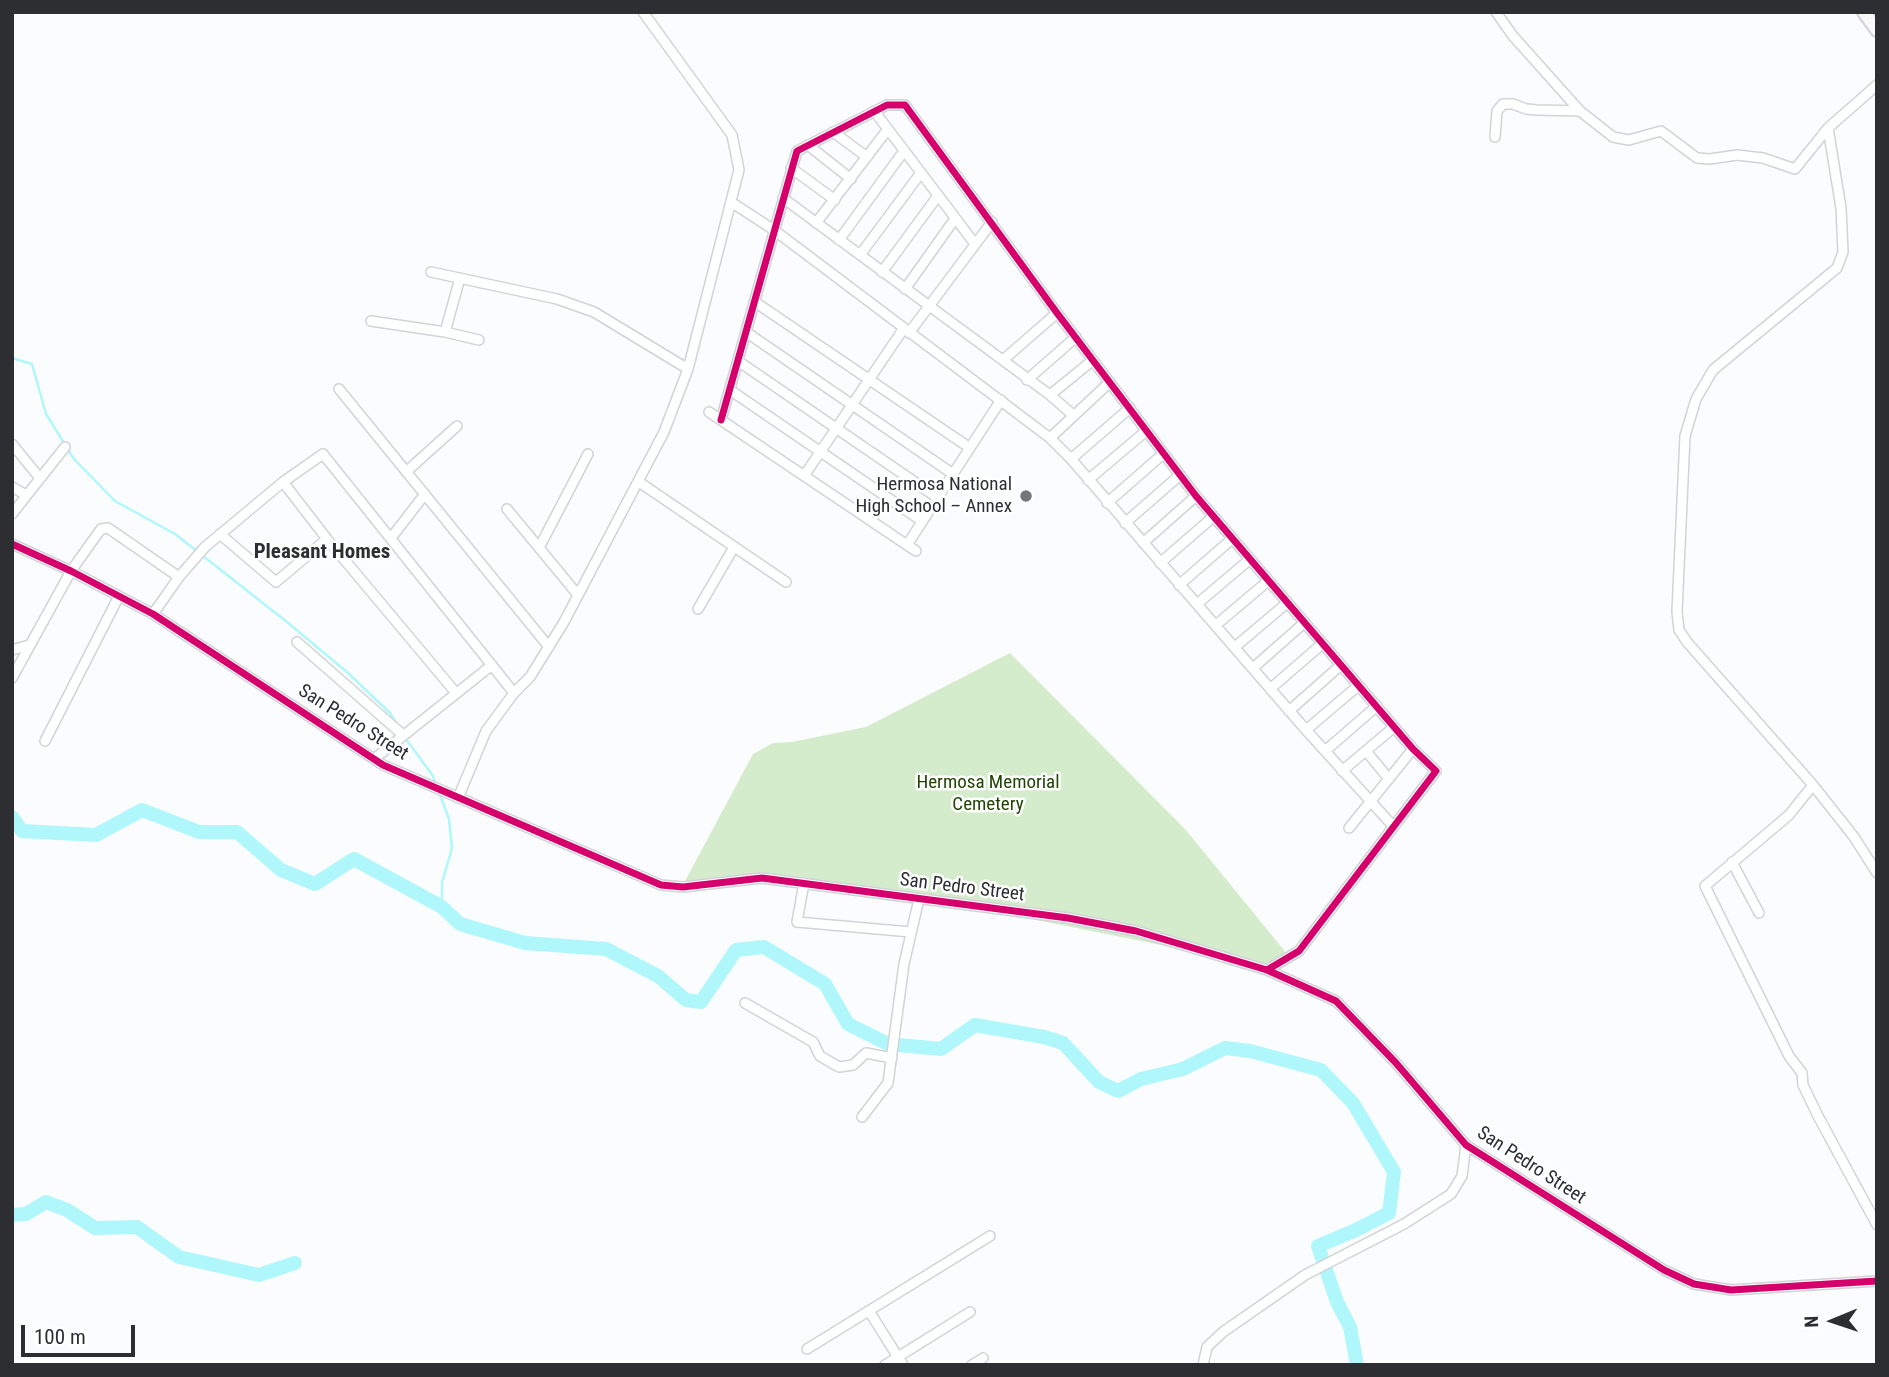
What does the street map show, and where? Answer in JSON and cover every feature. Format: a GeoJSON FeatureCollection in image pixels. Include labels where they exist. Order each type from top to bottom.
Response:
{"type":"FeatureCollection","features":[{"type":"Feature","properties":{"kind":"street"},"geometry":{"type":"LineString","coordinates":[[458,798],[486,731],[514,693],[530,677],[549,647],[664,432],[688,369],[739,170],[732,135],[643,12]]}},
{"type":"Feature","properties":{"kind":"street"},"geometry":{"type":"LineString","coordinates":[[1496,12],[1513,36],[1580,111],[1613,138],[1629,140],[1661,131],[1697,158],[1737,155],[1763,158],[1795,169],[1828,128],[1877,86]]}},
{"type":"Feature","properties":{"kind":"street"},"geometry":{"type":"LineString","coordinates":[[1864,12],[1877,30]]}},
{"type":"Feature","properties":{"kind":"street"},"geometry":{"type":"LineString","coordinates":[[1495,137],[1497,111],[1503,104],[1513,104],[1526,109],[1580,111]]}},
{"type":"Feature","properties":{"kind":"street"},"geometry":{"type":"LineString","coordinates":[[721,420],[797,151],[887,105],[905,105],[1057,313],[1196,496],[1413,749],[1436,771],[1299,951],[1267,970]]}},
{"type":"Feature","properties":{"kind":"street"},"geometry":{"type":"LineString","coordinates":[[875,112],[954,220],[975,244]]}},
{"type":"Feature","properties":{"kind":"street"},"geometry":{"type":"LineString","coordinates":[[1828,128],[1841,208],[1843,252],[1837,268],[1713,370],[1696,399],[1685,436],[1677,612],[1679,630],[1687,642],[1813,785],[1854,836],[1877,873]]}},
{"type":"Feature","properties":{"kind":"street"},"geometry":{"type":"LineString","coordinates":[[816,223],[888,129]]}},
{"type":"Feature","properties":{"kind":"street"},"geometry":{"type":"LineString","coordinates":[[833,132],[867,157]]}},
{"type":"Feature","properties":{"kind":"street"},"geometry":{"type":"LineString","coordinates":[[807,145],[851,179]]}},
{"type":"Feature","properties":{"kind":"street"},"geometry":{"type":"LineString","coordinates":[[839,240],[904,151]]}},
{"type":"Feature","properties":{"kind":"street"},"geometry":{"type":"LineString","coordinates":[[792,168],[835,200]]}},
{"type":"Feature","properties":{"kind":"street"},"geometry":{"type":"LineString","coordinates":[[860,256],[920,174]]}},
{"type":"Feature","properties":{"kind":"street"},"geometry":{"type":"LineString","coordinates":[[882,272],[937,197]]}},
{"type":"Feature","properties":{"kind":"street"},"geometry":{"type":"LineString","coordinates":[[783,198],[1050,395],[1073,415]]}},
{"type":"Feature","properties":{"kind":"street"},"geometry":{"type":"LineString","coordinates":[[731,202],[774,230],[1050,438],[1393,827]]}},
{"type":"Feature","properties":{"kind":"street"},"geometry":{"type":"LineString","coordinates":[[905,289],[954,220]]}},
{"type":"Feature","properties":{"kind":"street"},"geometry":{"type":"LineString","coordinates":[[804,476],[851,405],[906,330],[929,306],[992,222]]}},
{"type":"Feature","properties":{"kind":"street"},"geometry":{"type":"LineString","coordinates":[[431,272],[557,299],[594,312],[688,369]]}},
{"type":"Feature","properties":{"kind":"street"},"geometry":{"type":"LineString","coordinates":[[445,332],[460,278]]}},
{"type":"Feature","properties":{"kind":"street"},"geometry":{"type":"LineString","coordinates":[[755,302],[970,448]]}},
{"type":"Feature","properties":{"kind":"street"},"geometry":{"type":"LineString","coordinates":[[1003,360],[1057,313]]}},
{"type":"Feature","properties":{"kind":"street"},"geometry":{"type":"LineString","coordinates":[[371,321],[479,340]]}},
{"type":"Feature","properties":{"kind":"street"},"geometry":{"type":"LineString","coordinates":[[746,332],[953,474]]}},
{"type":"Feature","properties":{"kind":"street"},"geometry":{"type":"LineString","coordinates":[[1027,380],[1076,337]]}},
{"type":"Feature","properties":{"kind":"street"},"geometry":{"type":"LineString","coordinates":[[1050,395],[1093,360]]}},
{"type":"Feature","properties":{"kind":"street"},"geometry":{"type":"LineString","coordinates":[[738,361],[938,498]]}},
{"type":"Feature","properties":{"kind":"street"},"geometry":{"type":"LineString","coordinates":[[1050,438],[1110,382]]}},
{"type":"Feature","properties":{"kind":"street"},"geometry":{"type":"LineString","coordinates":[[339,390],[549,647]]}},
{"type":"Feature","properties":{"kind":"street"},"geometry":{"type":"LineString","coordinates":[[730,390],[922,521]]}},
{"type":"Feature","properties":{"kind":"street"},"geometry":{"type":"LineString","coordinates":[[907,545],[1001,400]]}},
{"type":"Feature","properties":{"kind":"street"},"geometry":{"type":"LineString","coordinates":[[1071,459],[1130,408]]}},
{"type":"Feature","properties":{"kind":"street"},"geometry":{"type":"LineString","coordinates":[[709,412],[916,551]]}},
{"type":"Feature","properties":{"kind":"street"},"geometry":{"type":"LineString","coordinates":[[406,472],[457,426]]}},
{"type":"Feature","properties":{"kind":"street"},"geometry":{"type":"LineString","coordinates":[[1088,480],[1146,430]]}},
{"type":"Feature","properties":{"kind":"street"},"geometry":{"type":"LineString","coordinates":[[12,444],[39,477]]}},
{"type":"Feature","properties":{"kind":"street"},"geometry":{"type":"LineString","coordinates":[[12,514],[65,447]]}},
{"type":"Feature","properties":{"kind":"street"},"geometry":{"type":"LineString","coordinates":[[153,614],[179,577],[205,547],[284,482],[323,454],[514,693]]}},
{"type":"Feature","properties":{"kind":"street"},"geometry":{"type":"LineString","coordinates":[[539,548],[588,454]]}},
{"type":"Feature","properties":{"kind":"street"},"geometry":{"type":"LineString","coordinates":[[1107,503],[1163,454]]}},
{"type":"Feature","properties":{"kind":"street"},"geometry":{"type":"LineString","coordinates":[[1125,523],[1180,475]]}},
{"type":"Feature","properties":{"kind":"street"},"geometry":{"type":"LineString","coordinates":[[284,482],[327,539],[456,693]]}},
{"type":"Feature","properties":{"kind":"street"},"geometry":{"type":"LineString","coordinates":[[639,482],[786,582]]}},
{"type":"Feature","properties":{"kind":"street"},"geometry":{"type":"LineString","coordinates":[[12,486],[26,495]]}},
{"type":"Feature","properties":{"kind":"street"},"geometry":{"type":"LineString","coordinates":[[391,538],[425,494]]}},
{"type":"Feature","properties":{"kind":"street"},"geometry":{"type":"LineString","coordinates":[[1143,543],[1196,496]]}},
{"type":"Feature","properties":{"kind":"street"},"geometry":{"type":"LineString","coordinates":[[507,509],[578,595]]}},
{"type":"Feature","properties":{"kind":"street"},"geometry":{"type":"LineString","coordinates":[[1160,563],[1213,517]]}},
{"type":"Feature","properties":{"kind":"street"},"geometry":{"type":"LineString","coordinates":[[12,678],[71,571],[101,529],[108,528],[179,577]]}},
{"type":"Feature","properties":{"kind":"street"},"geometry":{"type":"LineString","coordinates":[[220,534],[276,582],[327,539]]}},
{"type":"Feature","properties":{"kind":"street"},"geometry":{"type":"LineString","coordinates":[[1180,585],[1232,539]]}},
{"type":"Feature","properties":{"kind":"street","name":"San Pedro Street"},"geometry":{"type":"LineString","coordinates":[[12,544],[153,614],[374,759],[661,885],[683,887],[762,878],[1068,918],[1136,931],[1267,970],[1336,1001],[1396,1063],[1466,1145],[1664,1270],[1694,1284],[1731,1290],[1877,1281]]}},
{"type":"Feature","properties":{"kind":"street"},"geometry":{"type":"LineString","coordinates":[[698,609],[734,547]]}},
{"type":"Feature","properties":{"kind":"street"},"geometry":{"type":"LineString","coordinates":[[1197,604],[1249,560]]}},
{"type":"Feature","properties":{"kind":"street"},"geometry":{"type":"LineString","coordinates":[[1216,625],[1268,581]]}},
{"type":"Feature","properties":{"kind":"street"},"geometry":{"type":"LineString","coordinates":[[45,741],[119,596]]}},
{"type":"Feature","properties":{"kind":"street"},"geometry":{"type":"LineString","coordinates":[[1235,647],[1287,603]]}},
{"type":"Feature","properties":{"kind":"street"},"geometry":{"type":"LineString","coordinates":[[1253,667],[1304,623]]}},
{"type":"Feature","properties":{"kind":"street"},"geometry":{"type":"LineString","coordinates":[[297,642],[403,735]]}},
{"type":"Feature","properties":{"kind":"street"},"geometry":{"type":"LineString","coordinates":[[1270,689],[1322,644]]}},
{"type":"Feature","properties":{"kind":"street"},"geometry":{"type":"LineString","coordinates":[[12,650],[29,645]]}},
{"type":"Feature","properties":{"kind":"street"},"geometry":{"type":"LineString","coordinates":[[374,759],[492,665]]}},
{"type":"Feature","properties":{"kind":"street"},"geometry":{"type":"LineString","coordinates":[[1289,711],[1341,665]]}},
{"type":"Feature","properties":{"kind":"street"},"geometry":{"type":"LineString","coordinates":[[1306,730],[1359,686]]}},
{"type":"Feature","properties":{"kind":"street"},"geometry":{"type":"LineString","coordinates":[[1325,751],[1377,706]]}},
{"type":"Feature","properties":{"kind":"street"},"geometry":{"type":"LineString","coordinates":[[1342,771],[1394,727]]}},
{"type":"Feature","properties":{"kind":"street"},"geometry":{"type":"LineString","coordinates":[[1349,828],[1413,749]]}},
{"type":"Feature","properties":{"kind":"street"},"geometry":{"type":"LineString","coordinates":[[1366,751],[1389,779]]}},
{"type":"Feature","properties":{"kind":"street"},"geometry":{"type":"LineString","coordinates":[[1813,785],[1789,815],[1705,886],[1788,1056],[1802,1073],[1803,1085],[1877,1225]]}},
{"type":"Feature","properties":{"kind":"street"},"geometry":{"type":"LineString","coordinates":[[1731,862],[1759,913]]}},
{"type":"Feature","properties":{"kind":"street"},"geometry":{"type":"LineString","coordinates":[[804,883],[797,922],[911,932]]}},
{"type":"Feature","properties":{"kind":"street"},"geometry":{"type":"LineString","coordinates":[[862,1117],[888,1083],[911,932],[919,899]]}},
{"type":"Feature","properties":{"kind":"street"},"geometry":{"type":"LineString","coordinates":[[746,1003],[813,1042],[820,1056],[839,1067],[853,1065],[866,1053],[892,1058]]}},
{"type":"Feature","properties":{"kind":"street"},"geometry":{"type":"LineString","coordinates":[[1203,1365],[1207,1347],[1223,1332],[1305,1275],[1404,1224],[1451,1194],[1462,1176],[1466,1145]]}},
{"type":"Feature","properties":{"kind":"street"},"geometry":{"type":"LineString","coordinates":[[807,1349],[990,1236]]}},
{"type":"Feature","properties":{"kind":"street"},"geometry":{"type":"LineString","coordinates":[[869,1311],[900,1361]]}},
{"type":"Feature","properties":{"kind":"street"},"geometry":{"type":"LineString","coordinates":[[885,1365],[900,1361],[970,1312]]}},
{"type":"Feature","properties":{"kind":"street"},"geometry":{"type":"LineString","coordinates":[[972,1365],[983,1358]]}},
{"type":"Feature","properties":{"kind":"green space","name":"Hermosa Memorial Cemetery"},"geometry":{"type":"Polygon","coordinates":[[[1010,653],[1185,829],[1288,955],[1270,967],[927,898],[760,875],[684,883],[753,754],[773,743],[792,742],[866,727],[1010,653]]]}},
{"type":"Feature","properties":{"kind":"waterway"},"geometry":{"type":"LineString","coordinates":[[12,358],[32,364],[46,414],[74,459],[115,501],[175,534],[287,622],[348,673],[390,713],[397,724]]}},
{"type":"Feature","properties":{"kind":"waterway"},"geometry":{"type":"LineString","coordinates":[[406,739],[433,776],[436,786]]}},
{"type":"Feature","properties":{"kind":"waterway"},"geometry":{"type":"LineString","coordinates":[[439,792],[449,819],[452,848],[442,883],[442,907]]}},
{"type":"Feature","properties":{"kind":"waterway"},"geometry":{"type":"LineString","coordinates":[[12,817],[22,831],[96,835],[142,810],[199,832],[237,832],[281,870],[315,884],[354,859],[442,907],[460,924],[525,943],[606,949],[658,976],[686,1000],[701,1002],[736,950],[764,947],[825,984],[848,1024],[888,1044],[941,1049],[975,1025],[1044,1037],[1063,1043],[1099,1082],[1118,1091],[1141,1079],[1183,1069],[1225,1048],[1250,1051],[1321,1070],[1353,1103],[1394,1172],[1389,1213],[1318,1246],[1337,1302],[1350,1327],[1357,1365]]}},
{"type":"Feature","properties":{"kind":"waterway"},"geometry":{"type":"LineString","coordinates":[[12,1215],[26,1214],[46,1202],[67,1210],[95,1228],[137,1227],[179,1257],[259,1275],[295,1263]]}},
{"type":"Feature","properties":{"kind":"cycle path"},"geometry":{"type":"LineString","coordinates":[[721,420],[797,151],[887,105],[905,105],[1057,313],[1196,496],[1413,749],[1436,771],[1299,951],[1267,970]]}},
{"type":"Feature","properties":{"kind":"cycle path"},"geometry":{"type":"LineString","coordinates":[[12,544],[153,614],[383,765],[661,885],[683,887],[762,878],[1068,918],[1136,931],[1267,970],[1336,1001],[1396,1063],[1466,1145],[1664,1270],[1694,1284],[1731,1290],[1877,1281]]}},
{"type":"Feature","properties":{"kind":"place","name":"Hermosa National High School – Annex"},"geometry":{"type":"Point","coordinates":[1026,496]}},
{"type":"Feature","properties":{"kind":"district","name":"Pleasant Homes"},"geometry":{"type":"Point","coordinates":[322,553]}}]}
